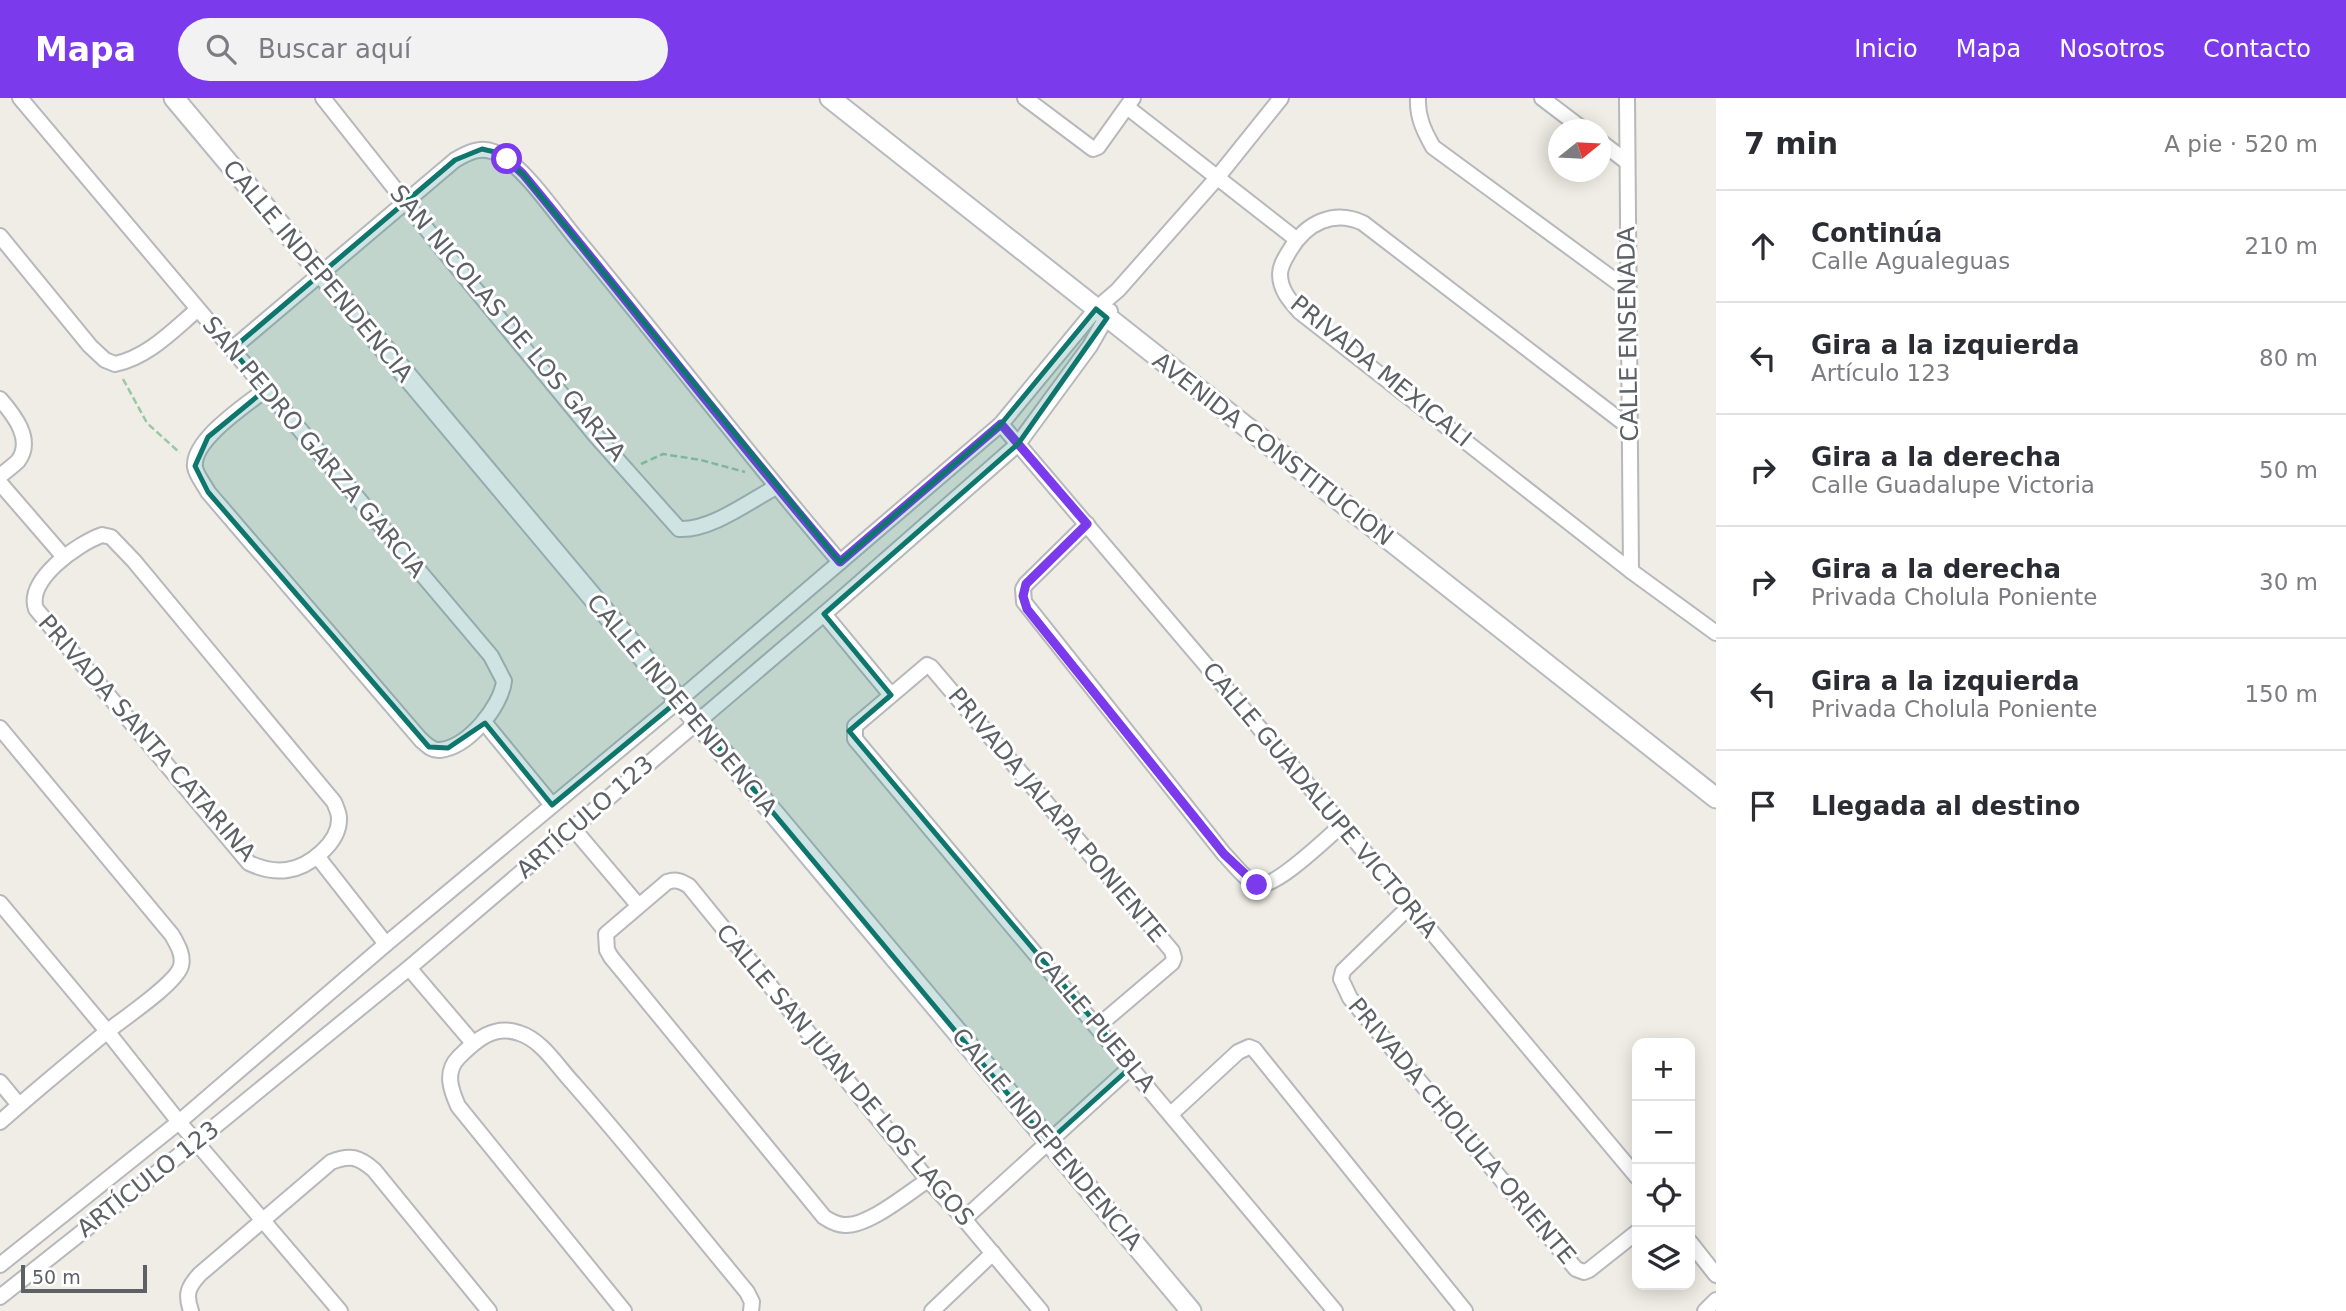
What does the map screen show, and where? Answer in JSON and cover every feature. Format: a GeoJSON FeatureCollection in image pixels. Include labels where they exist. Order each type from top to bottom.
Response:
{"type":"FeatureCollection","features":[{"type":"Feature","properties":{"kind":"street","name":"SAN PEDRO GARZA GARCIA"},"geometry":{"type":"LineString","coordinates":[[20,98],[499,668],[504,681],[503,690],[484,722]]}},
{"type":"Feature","properties":{"kind":"street","name":"CALLE INDEPENDENCIA"},"geometry":{"type":"LineString","coordinates":[[174,98],[1192,1311]]}},
{"type":"Feature","properties":{"kind":"street","name":"SAN NICOLAS DE LOS GARZA"},"geometry":{"type":"LineString","coordinates":[[323,98],[452,261],[624,468]]}},
{"type":"Feature","properties":{"kind":"street","name":"AVENIDA CONSTITUCION"},"geometry":{"type":"LineString","coordinates":[[830,98],[1716,798]]}},
{"type":"Feature","properties":{"kind":"street"},"geometry":{"type":"LineString","coordinates":[[1026,98],[1093,149],[1098,147],[1130,103],[1216,179],[1296,239]]}},
{"type":"Feature","properties":{"kind":"street","name":"ARTÍCULO 123"},"geometry":{"type":"LineString","coordinates":[[0,1297],[410,968],[824,614],[1018,444],[1118,290],[1216,179],[1281,98]]}},
{"type":"Feature","properties":{"kind":"street"},"geometry":{"type":"LineString","coordinates":[[1418,98],[1422,127],[1433,147],[1628,290]]}},
{"type":"Feature","properties":{"kind":"street"},"geometry":{"type":"LineString","coordinates":[[1542,98],[1570,119]]}},
{"type":"Feature","properties":{"kind":"street","name":"CALLE ENSENADA"},"geometry":{"type":"LineString","coordinates":[[1628,98],[1631,570]]}},
{"type":"Feature","properties":{"kind":"street"},"geometry":{"type":"LineString","coordinates":[[232,349],[466,153],[482,149],[495,152],[523,174],[840,562]]}},
{"type":"Feature","properties":{"kind":"street"},"geometry":{"type":"LineString","coordinates":[[1611,150],[1627,162]]}},
{"type":"Feature","properties":{"kind":"street","name":"PRIVADA MEXICALI"},"geometry":{"type":"LineString","coordinates":[[1629,427],[1363,223],[1352,218],[1332,217],[1316,222],[1296,239],[1281,265],[1281,284],[1300,312],[1716,633]]}},
{"type":"Feature","properties":{"kind":"street"},"geometry":{"type":"LineString","coordinates":[[0,236],[90,346],[105,360],[115,364],[140,355],[165,338],[197,310]]}},
{"type":"Feature","properties":{"kind":"street","name":"ARTÍCULO 123"},"geometry":{"type":"LineString","coordinates":[[0,1265],[179,1122],[1001,424],[1101,314]]}},
{"type":"Feature","properties":{"kind":"street"},"geometry":{"type":"LineString","coordinates":[[265,390],[208,437],[198,452],[195,466],[208,492],[429,747],[438,751],[448,748],[463,740],[484,722],[552,805]]}},
{"type":"Feature","properties":{"kind":"street"},"geometry":{"type":"LineString","coordinates":[[0,399],[12,412],[23,433],[24,443],[19,459],[0,476]]}},
{"type":"Feature","properties":{"kind":"street","name":"CALLE GUADALUPE VICTORIA"},"geometry":{"type":"LineString","coordinates":[[1001,424],[1632,1171]]}},
{"type":"Feature","properties":{"kind":"street"},"geometry":{"type":"LineString","coordinates":[[624,468],[679,529],[692,530],[705,526],[773,483]]}},
{"type":"Feature","properties":{"kind":"street"},"geometry":{"type":"LineString","coordinates":[[0,483],[64,558]]}},
{"type":"Feature","properties":{"kind":"street"},"geometry":{"type":"LineString","coordinates":[[1087,524],[1026,584],[1023,589],[1024,603],[1224,854],[1253,883],[1264,885],[1277,879],[1342,825]]}},
{"type":"Feature","properties":{"kind":"street","name":"PRIVADA SANTA CATARINA"},"geometry":{"type":"LineString","coordinates":[[102,535],[111,537],[134,561],[334,802],[340,817],[338,828],[317,856],[304,865],[286,870],[266,870],[249,863],[36,609],[35,590],[64,558],[90,539],[102,535]]}},
{"type":"Feature","properties":{"kind":"street"},"geometry":{"type":"LineString","coordinates":[[824,614],[891,695]]}},
{"type":"Feature","properties":{"kind":"street","name":"PRIVADA JALAPA PONIENTE"},"geometry":{"type":"LineString","coordinates":[[891,695],[921,668],[927,665],[931,667],[1172,951],[1172,963],[1098,1026]]}},
{"type":"Feature","properties":{"kind":"street","name":"CALLE PUEBLA"},"geometry":{"type":"LineString","coordinates":[[891,695],[855,726],[855,739],[1335,1311]]}},
{"type":"Feature","properties":{"kind":"street"},"geometry":{"type":"LineString","coordinates":[[0,728],[172,935],[181,956],[181,967],[175,976],[0,1122]]}},
{"type":"Feature","properties":{"kind":"street"},"geometry":{"type":"LineString","coordinates":[[572,827],[638,905],[606,934],[607,950],[611,957],[824,1217],[846,1226],[862,1221],[879,1213],[928,1180]]}},
{"type":"Feature","properties":{"kind":"street"},"geometry":{"type":"LineString","coordinates":[[317,856],[386,944]]}},
{"type":"Feature","properties":{"kind":"street","name":"CALLE SAN JUAN DE LOS LAGOS"},"geometry":{"type":"LineString","coordinates":[[638,905],[673,880],[689,886],[928,1180],[1041,1311]]}},
{"type":"Feature","properties":{"kind":"street"},"geometry":{"type":"LineString","coordinates":[[0,903],[179,1122],[340,1311]]}},
{"type":"Feature","properties":{"kind":"street","name":"PRIVADA CHOLULA ORIENTE"},"geometry":{"type":"LineString","coordinates":[[1410,906],[1343,971],[1341,979],[1350,998],[1576,1269],[1584,1272],[1589,1270],[1632,1235]]}},
{"type":"Feature","properties":{"kind":"street"},"geometry":{"type":"LineString","coordinates":[[410,968],[473,1044]]}},
{"type":"Feature","properties":{"kind":"street"},"geometry":{"type":"LineString","coordinates":[[624,1311],[458,1106],[451,1089],[450,1073],[455,1060],[488,1033],[501,1030],[519,1032],[536,1041],[591,1103],[747,1292],[752,1302],[751,1311]]}},
{"type":"Feature","properties":{"kind":"street"},"geometry":{"type":"LineString","coordinates":[[1171,1114],[1238,1052],[1249,1047],[1254,1049],[1465,1311]]}},
{"type":"Feature","properties":{"kind":"street"},"geometry":{"type":"LineString","coordinates":[[964,1219],[1132,1066]]}},
{"type":"Feature","properties":{"kind":"street"},"geometry":{"type":"LineString","coordinates":[[0,1082],[19,1105]]}},
{"type":"Feature","properties":{"kind":"street"},"geometry":{"type":"LineString","coordinates":[[191,1311],[187,1296],[189,1286],[331,1162],[352,1156],[374,1170],[489,1311]]}},
{"type":"Feature","properties":{"kind":"street"},"geometry":{"type":"LineString","coordinates":[[1695,1248],[1716,1275]]}},
{"type":"Feature","properties":{"kind":"street"},"geometry":{"type":"LineString","coordinates":[[932,1311],[993,1253]]}},
{"type":"Feature","properties":{"kind":"street"},"geometry":{"type":"LineString","coordinates":[[1705,1311],[1716,1300]]}},
{"type":"Feature","properties":{"kind":"path"},"geometry":{"type":"LineString","coordinates":[[115,364],[147,423],[195,466]]}},
{"type":"Feature","properties":{"kind":"path","name":"SAN NICOLAS DE LOS GARZA"},"geometry":{"type":"LineString","coordinates":[[624,468],[663,454],[701,460],[773,483]]}},
{"type":"Feature","properties":{"kind":"highlighted area"},"geometry":{"type":"Polygon","coordinates":[[[482,149],[495,152],[523,174],[840,562],[1001,424],[1096,309],[1107,318],[1018,444],[824,614],[891,695],[849,731],[1132,1066],[1048,1142],[679,700],[552,805],[485,723],[448,748],[429,747],[208,492],[195,466],[208,437],[265,390],[232,349],[455,160],[482,149]]]}},
{"type":"Feature","properties":{"kind":"route"},"geometry":{"type":"LineString","coordinates":[[507,159],[523,174],[613,282],[769,480],[840,562],[1001,424],[1087,524],[1026,584],[1023,596],[1027,609],[1224,854],[1257,885]]}}]}
